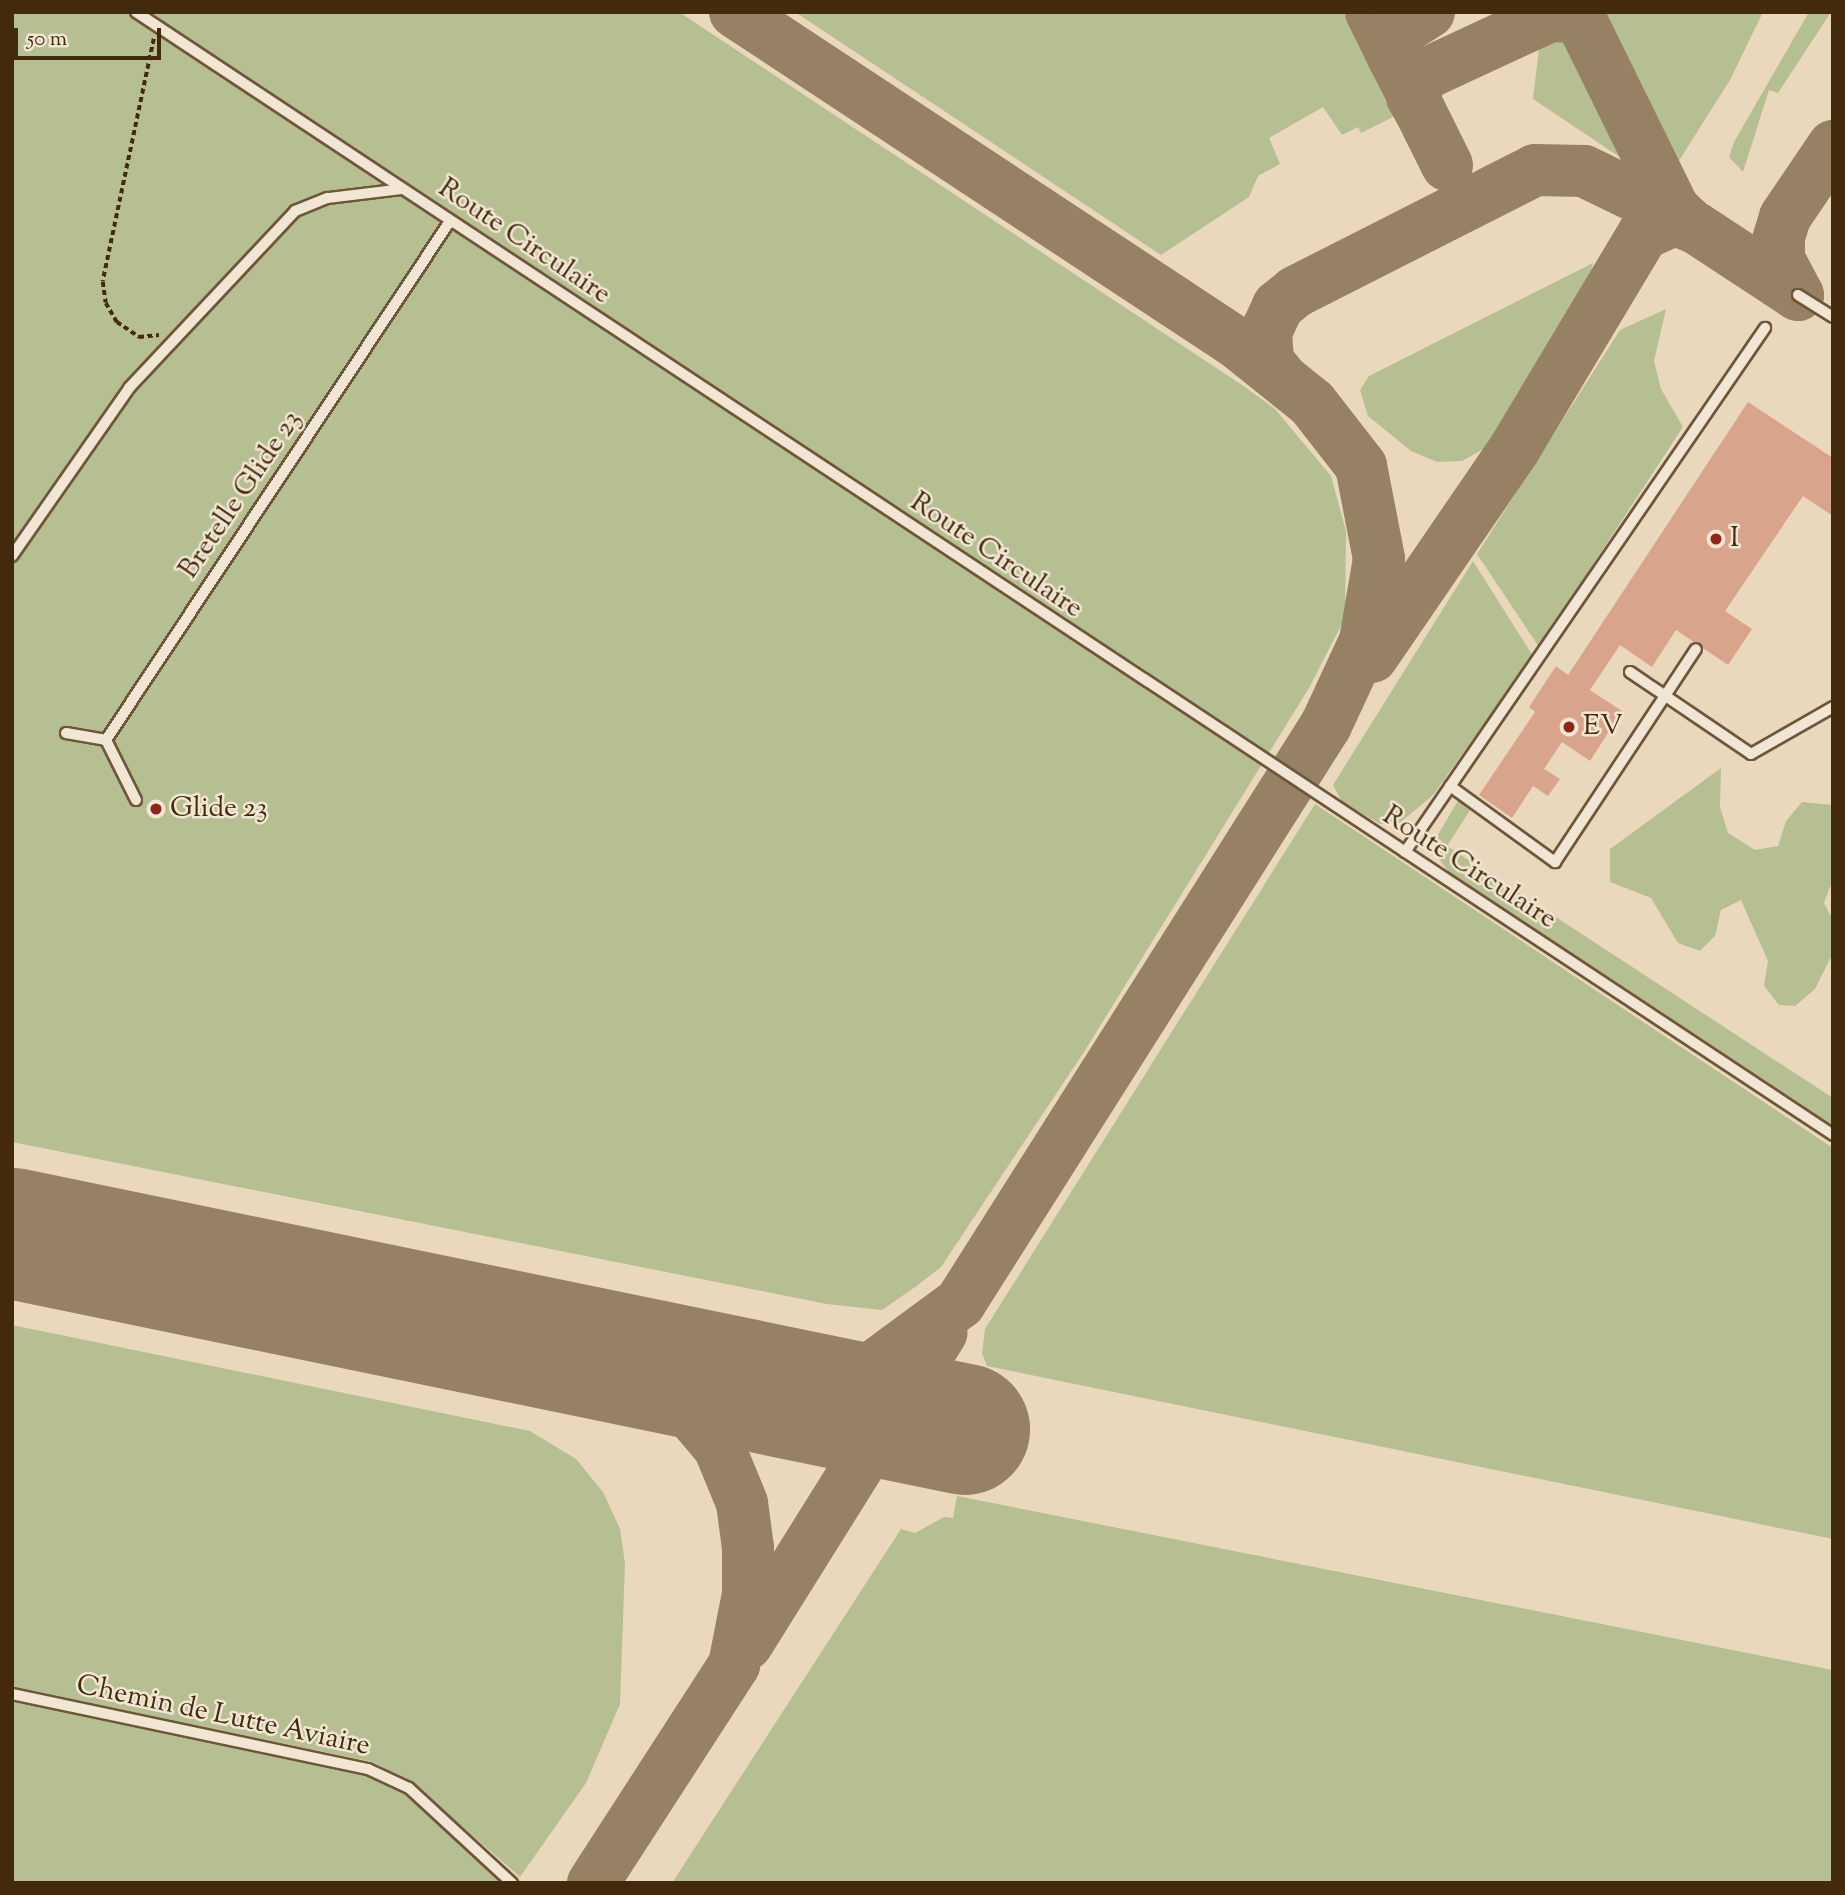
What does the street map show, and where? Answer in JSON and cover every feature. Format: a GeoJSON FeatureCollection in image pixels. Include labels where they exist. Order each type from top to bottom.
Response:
{"type":"FeatureCollection","features":[{"type":"Feature","properties":{"kind":"lane","name":"Route Circulaire"},"geometry":{"type":"LineString","coordinates":[[135,12],[1833,1135]]}},
{"type":"Feature","properties":{"kind":"lane"},"geometry":{"type":"LineString","coordinates":[[12,556],[129,388],[181,327],[295,211],[328,198],[402,189]]}},
{"type":"Feature","properties":{"kind":"lane","name":"Bretelle Glide 23"},"geometry":{"type":"LineString","coordinates":[[106,740],[450,221]]}},
{"type":"Feature","properties":{"kind":"lane"},"geometry":{"type":"LineString","coordinates":[[1798,295],[1833,317]]}},
{"type":"Feature","properties":{"kind":"lane"},"geometry":{"type":"LineString","coordinates":[[1405,852],[1765,328]]}},
{"type":"Feature","properties":{"kind":"lane"},"geometry":{"type":"LineString","coordinates":[[1450,786],[1555,862],[1696,649]]}},
{"type":"Feature","properties":{"kind":"lane"},"geometry":{"type":"LineString","coordinates":[[1630,673],[1751,754],[1833,707]]}},
{"type":"Feature","properties":{"kind":"lane"},"geometry":{"type":"LineString","coordinates":[[66,733],[106,740],[135,800]]}},
{"type":"Feature","properties":{"kind":"lane","name":"Chemin de Lutte Aviaire"},"geometry":{"type":"LineString","coordinates":[[12,1694],[369,1769],[409,1788],[512,1883]]}},
{"type":"Feature","properties":{"kind":"path"},"geometry":{"type":"LineString","coordinates":[[157,27],[103,282],[106,303],[117,322],[139,337],[181,327]]}},
{"type":"Feature","properties":{"kind":"green space"},"geometry":{"type":"Polygon","coordinates":[[[12,12],[679,12],[1245,387],[1275,409],[1331,476],[1346,531],[1345,618],[1309,688],[1084,1052],[941,1267],[882,1310],[827,1304],[12,1142],[12,12]]]}},
{"type":"Feature","properties":{"kind":"green space"},"geometry":{"type":"Polygon","coordinates":[[[795,12],[1345,12],[1393,117],[1361,133],[1358,127],[1342,135],[1323,107],[1269,138],[1280,164],[1258,176],[1249,197],[1161,255],[795,12]]]}},
{"type":"Feature","properties":{"kind":"green space"},"geometry":{"type":"Polygon","coordinates":[[[1532,12],[1763,12],[1730,80],[1663,186],[1533,99],[1541,31],[1532,12]]]}},
{"type":"Feature","properties":{"kind":"green space"},"geometry":{"type":"Polygon","coordinates":[[[1809,12],[1831,12],[1778,93],[1769,90],[1743,172],[1729,157],[1734,142],[1809,12]]]}},
{"type":"Feature","properties":{"kind":"green space"},"geometry":{"type":"Polygon","coordinates":[[[1593,263],[1584,311],[1503,438],[1462,461],[1437,462],[1411,451],[1368,416],[1360,390],[1369,376],[1593,263]]]}},
{"type":"Feature","properties":{"kind":"green space"},"geometry":{"type":"Polygon","coordinates":[[[1666,309],[1654,361],[1661,389],[1683,427],[1539,647],[1477,554],[1620,330],[1666,309]]]}},
{"type":"Feature","properties":{"kind":"green space"},"geometry":{"type":"Polygon","coordinates":[[[1473,561],[1533,656],[1433,795],[1400,823],[1380,824],[1342,802],[1333,785],[1473,561]]]}},
{"type":"Feature","properties":{"kind":"green space"},"geometry":{"type":"Polygon","coordinates":[[[1721,768],[1720,807],[1728,833],[1755,850],[1778,846],[1786,821],[1802,802],[1833,805],[1833,879],[1824,903],[1833,920],[1833,953],[1815,989],[1795,1006],[1779,1005],[1764,986],[1768,961],[1741,900],[1721,910],[1715,936],[1700,951],[1678,943],[1651,898],[1610,882],[1610,849],[1721,768]]]}},
{"type":"Feature","properties":{"kind":"green space"},"geometry":{"type":"Polygon","coordinates":[[[1458,801],[1470,810],[1447,846],[1833,1098],[1833,1127],[1451,875],[1439,859],[1437,836],[1458,801]]]}},
{"type":"Feature","properties":{"kind":"green space"},"geometry":{"type":"Polygon","coordinates":[[[1315,804],[1833,1148],[1833,1539],[987,1366],[982,1354],[985,1329],[1315,804]]]}},
{"type":"Feature","properties":{"kind":"green space"},"geometry":{"type":"Polygon","coordinates":[[[12,1325],[530,1431],[576,1459],[603,1492],[620,1529],[625,1563],[620,1704],[586,1783],[520,1877],[412,1783],[373,1762],[12,1688],[12,1325]]]}},
{"type":"Feature","properties":{"kind":"green space"},"geometry":{"type":"Polygon","coordinates":[[[957,1496],[1833,1670],[1833,1883],[672,1883],[901,1529],[915,1533],[944,1517],[953,1518],[957,1496]]]}},
{"type":"Feature","properties":{"kind":"green space"},"geometry":{"type":"Polygon","coordinates":[[[12,1701],[355,1771],[404,1794],[507,1883],[12,1883],[12,1701]]]}},
{"type":"Feature","properties":{"kind":"building"},"geometry":{"type":"Polygon","coordinates":[[[1748,402],[1833,458],[1833,516],[1803,496],[1725,611],[1752,629],[1728,665],[1676,630],[1652,667],[1620,645],[1590,690],[1622,711],[1590,761],[1562,742],[1544,769],[1560,779],[1548,796],[1533,786],[1512,818],[1479,795],[1535,712],[1529,707],[1556,666],[1568,675],[1748,402]]]}},
{"type":"Feature","properties":{"kind":"taxiway"},"geometry":{"type":"LineString","coordinates":[[735,12],[1237,343],[1312,403],[1361,466],[1379,559],[1365,641],[1326,725],[960,1303],[843,1389],[769,1388]]}},
{"type":"Feature","properties":{"kind":"taxiway"},"geometry":{"type":"LineString","coordinates":[[1371,12],[1447,165]]}},
{"type":"Feature","properties":{"kind":"taxiway"},"geometry":{"type":"LineString","coordinates":[[1394,59],[1388,46],[1391,36],[1429,12]]}},
{"type":"Feature","properties":{"kind":"taxiway"},"geometry":{"type":"LineString","coordinates":[[1577,12],[1674,209],[1687,222]]}},
{"type":"Feature","properties":{"kind":"taxiway"},"geometry":{"type":"LineString","coordinates":[[1419,109],[1412,97],[1423,75],[1550,16],[1574,17],[1584,26]]}},
{"type":"Feature","properties":{"kind":"taxiway"},"geometry":{"type":"LineString","coordinates":[[1798,295],[1779,260],[1779,237],[1785,217],[1833,146]]}},
{"type":"Feature","properties":{"kind":"taxiway"},"geometry":{"type":"LineString","coordinates":[[1280,376],[1268,361],[1266,332],[1278,306],[1295,292],[1535,170],[1584,171],[1687,221]]}},
{"type":"Feature","properties":{"kind":"taxiway"},"geometry":{"type":"LineString","coordinates":[[1372,657],[1515,448],[1643,234],[1675,220],[1696,228],[1798,295]]}},
{"type":"Feature","properties":{"kind":"taxiway"},"geometry":{"type":"LineString","coordinates":[[747,1644],[941,1333]]}},
{"type":"Feature","properties":{"kind":"taxiway"},"geometry":{"type":"LineString","coordinates":[[593,1353],[635,1372],[684,1406],[719,1447],[742,1503],[748,1548],[748,1594],[734,1665],[593,1883]]}},
{"type":"Feature","properties":{"kind":"runway"},"geometry":{"type":"LineString","coordinates":[[12,1233],[964,1429]]}},
{"type":"Feature","properties":{"kind":"place","name":"I"},"geometry":{"type":"Point","coordinates":[1716,539]}},
{"type":"Feature","properties":{"kind":"place","name":"EV"},"geometry":{"type":"Point","coordinates":[1569,727]}},
{"type":"Feature","properties":{"kind":"place","name":"Glide 23"},"geometry":{"type":"Point","coordinates":[156,809]}}]}
